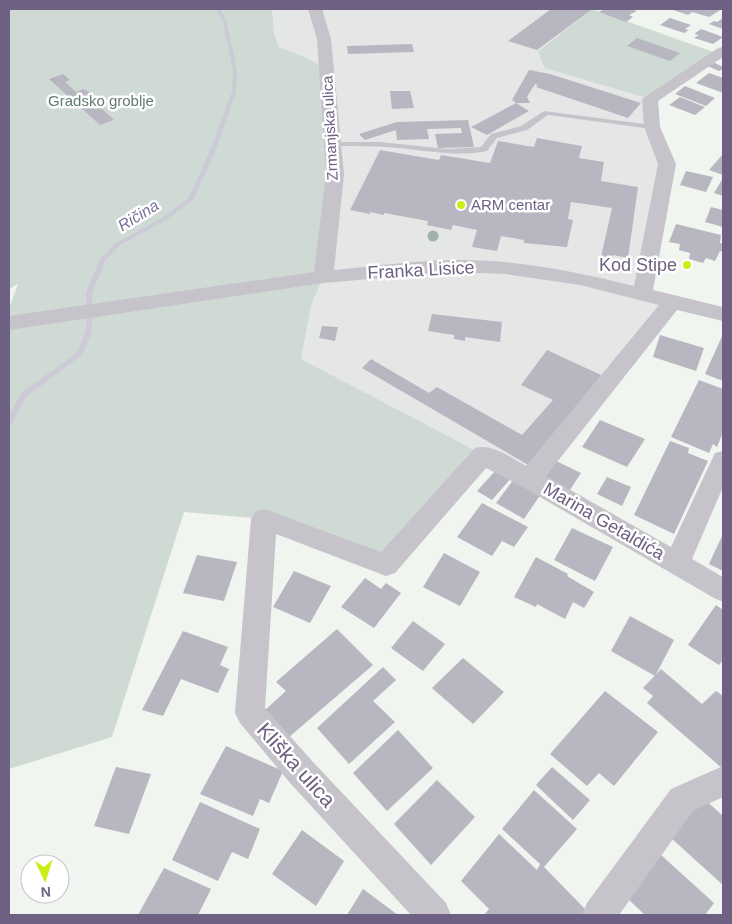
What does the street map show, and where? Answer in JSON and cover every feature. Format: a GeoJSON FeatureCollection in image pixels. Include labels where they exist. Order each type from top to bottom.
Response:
{"type":"FeatureCollection","features":[{"type":"Feature","properties":{"kind":"street","name":"Zrmanjska ulica"},"geometry":{"type":"LineString","coordinates":[[315,9],[324,39],[335,174],[323,277]]}},
{"type":"Feature","properties":{"kind":"street"},"geometry":{"type":"LineString","coordinates":[[643,293],[667,164],[652,128],[650,99],[723,51]]}},
{"type":"Feature","properties":{"kind":"street","name":"Franka Lisice"},"geometry":{"type":"LineString","coordinates":[[9,323],[117,309],[323,277],[452,266],[506,268],[580,279],[673,301],[721,308]]}},
{"type":"Feature","properties":{"kind":"street"},"geometry":{"type":"LineString","coordinates":[[530,478],[673,301]]}},
{"type":"Feature","properties":{"kind":"street","name":"Marina Getaldića"},"geometry":{"type":"LineString","coordinates":[[264,519],[386,565],[483,455],[530,478],[723,590]]}},
{"type":"Feature","properties":{"kind":"street"},"geometry":{"type":"LineString","coordinates":[[677,563],[723,460]]}},
{"type":"Feature","properties":{"kind":"street","name":"Kliška ulica"},"geometry":{"type":"LineString","coordinates":[[264,519],[250,713],[302,773],[434,915]]}},
{"type":"Feature","properties":{"kind":"street"},"geometry":{"type":"LineString","coordinates":[[599,915],[682,800],[723,781]]}},
{"type":"Feature","properties":{"kind":"lane"},"geometry":{"type":"LineString","coordinates":[[333,144],[388,144],[431,151],[467,152],[484,149],[494,136],[524,128],[547,113],[652,128]]}},
{"type":"Feature","properties":{"kind":"shaded area"},"geometry":{"type":"Polygon","coordinates":[[[272,9],[589,9],[650,99],[667,164],[643,293],[673,301],[530,479],[301,359],[311,306],[323,277],[307,58],[279,47],[274,33],[272,9]]]}},
{"type":"Feature","properties":{"kind":"green space","name":"Gradsko groblje"},"geometry":{"type":"Polygon","coordinates":[[[9,9],[272,9],[274,33],[279,47],[307,58],[327,69],[335,174],[323,277],[311,306],[301,359],[530,479],[483,455],[386,565],[264,519],[184,512],[112,737],[9,769],[9,308],[18,284],[9,289],[9,9]]]}},
{"type":"Feature","properties":{"kind":"green space"},"geometry":{"type":"Polygon","coordinates":[[[589,9],[719,54],[650,99],[545,68],[538,52],[591,10],[589,9]]]}},
{"type":"Feature","properties":{"kind":"building"},"geometry":{"type":"Polygon","coordinates":[[[551,9],[591,10],[537,50],[508,41],[551,9]]]}},
{"type":"Feature","properties":{"kind":"building"},"geometry":{"type":"Polygon","coordinates":[[[605,9],[630,9],[637,11],[629,15],[633,17],[626,22],[599,12],[605,9]]]}},
{"type":"Feature","properties":{"kind":"building"},"geometry":{"type":"Polygon","coordinates":[[[722,9],[709,17],[692,12],[688,15],[673,10],[722,9]]]}},
{"type":"Feature","properties":{"kind":"building"},"geometry":{"type":"Polygon","coordinates":[[[670,18],[691,25],[685,29],[689,30],[684,33],[660,25],[670,18]]]}},
{"type":"Feature","properties":{"kind":"building"},"geometry":{"type":"Polygon","coordinates":[[[723,18],[723,29],[709,24],[714,21],[717,22],[723,18]]]}},
{"type":"Feature","properties":{"kind":"building"},"geometry":{"type":"Polygon","coordinates":[[[701,29],[723,37],[713,44],[694,38],[699,35],[694,34],[701,29]]]}},
{"type":"Feature","properties":{"kind":"building"},"geometry":{"type":"Polygon","coordinates":[[[637,38],[680,53],[670,61],[627,46],[637,38]]]}},
{"type":"Feature","properties":{"kind":"building"},"geometry":{"type":"Polygon","coordinates":[[[412,44],[414,52],[348,54],[347,46],[412,44]]]}},
{"type":"Feature","properties":{"kind":"building"},"geometry":{"type":"Polygon","coordinates":[[[709,60],[723,67],[723,69],[719,71],[703,64],[709,60]]]}},
{"type":"Feature","properties":{"kind":"building"},"geometry":{"type":"Polygon","coordinates":[[[529,70],[550,74],[641,103],[628,118],[536,87],[538,85],[535,84],[527,97],[530,103],[516,103],[512,100],[529,70]]]}},
{"type":"Feature","properties":{"kind":"building"},"geometry":{"type":"Polygon","coordinates":[[[709,73],[723,78],[723,93],[696,83],[709,73]]]}},
{"type":"Feature","properties":{"kind":"building"},"geometry":{"type":"Polygon","coordinates":[[[63,74],[70,80],[65,82],[76,92],[83,89],[90,92],[94,98],[91,99],[114,120],[100,125],[49,79],[63,74]]]}},
{"type":"Feature","properties":{"kind":"building"},"geometry":{"type":"Polygon","coordinates":[[[685,86],[715,98],[706,106],[675,94],[685,86]]]}},
{"type":"Feature","properties":{"kind":"building"},"geometry":{"type":"Polygon","coordinates":[[[390,91],[410,91],[414,108],[392,109],[390,91]]]}},
{"type":"Feature","properties":{"kind":"building"},"geometry":{"type":"Polygon","coordinates":[[[680,97],[705,107],[695,115],[669,105],[680,97]]]}},
{"type":"Feature","properties":{"kind":"building"},"geometry":{"type":"Polygon","coordinates":[[[516,103],[529,111],[487,135],[471,127],[516,103]]]}},
{"type":"Feature","properties":{"kind":"building"},"geometry":{"type":"Polygon","coordinates":[[[468,120],[474,147],[438,148],[435,134],[462,133],[461,128],[427,129],[429,139],[397,140],[396,130],[365,140],[359,134],[397,122],[468,120]]]}},
{"type":"Feature","properties":{"kind":"building","name":"ARM centar"},"geometry":{"type":"Polygon","coordinates":[[[537,138],[582,146],[579,158],[604,162],[601,181],[638,187],[628,258],[613,255],[612,259],[601,257],[612,208],[571,202],[568,219],[573,220],[567,247],[524,243],[524,240],[501,236],[497,251],[472,247],[477,230],[453,225],[451,230],[427,225],[428,221],[384,213],[384,215],[370,212],[370,214],[350,210],[380,150],[439,160],[441,155],[490,163],[498,141],[534,147],[537,138]]]}},
{"type":"Feature","properties":{"kind":"building"},"geometry":{"type":"Polygon","coordinates":[[[723,154],[723,175],[709,170],[723,154]]]}},
{"type":"Feature","properties":{"kind":"building"},"geometry":{"type":"Polygon","coordinates":[[[686,171],[713,177],[706,192],[680,185],[686,171]]]}},
{"type":"Feature","properties":{"kind":"building"},"geometry":{"type":"Polygon","coordinates":[[[723,178],[723,196],[714,193],[723,178]]]}},
{"type":"Feature","properties":{"kind":"building"},"geometry":{"type":"Polygon","coordinates":[[[711,207],[723,210],[723,227],[705,222],[711,207]]]}},
{"type":"Feature","properties":{"kind":"building"},"geometry":{"type":"Polygon","coordinates":[[[676,224],[721,235],[720,243],[723,244],[723,252],[720,251],[715,261],[706,258],[703,263],[689,259],[690,253],[679,250],[680,244],[669,242],[676,224]]]}},
{"type":"Feature","properties":{"kind":"building"},"geometry":{"type":"Polygon","coordinates":[[[432,314],[502,322],[500,342],[465,337],[465,341],[454,339],[454,335],[428,331],[432,314]]]}},
{"type":"Feature","properties":{"kind":"building"},"geometry":{"type":"Polygon","coordinates":[[[322,326],[338,327],[335,341],[319,338],[322,326]]]}},
{"type":"Feature","properties":{"kind":"building"},"geometry":{"type":"Polygon","coordinates":[[[723,334],[723,381],[705,374],[723,334]]]}},
{"type":"Feature","properties":{"kind":"building"},"geometry":{"type":"Polygon","coordinates":[[[660,335],[704,348],[696,371],[653,357],[660,335]]]}},
{"type":"Feature","properties":{"kind":"building"},"geometry":{"type":"Polygon","coordinates":[[[547,350],[601,375],[576,411],[530,466],[362,368],[371,359],[429,393],[437,387],[522,435],[553,400],[521,385],[547,350]]]}},
{"type":"Feature","properties":{"kind":"building"},"geometry":{"type":"Polygon","coordinates":[[[699,380],[723,389],[723,432],[717,447],[713,444],[709,453],[671,437],[699,380]]]}},
{"type":"Feature","properties":{"kind":"building"},"geometry":{"type":"Polygon","coordinates":[[[600,420],[645,439],[627,467],[582,447],[600,420]]]}},
{"type":"Feature","properties":{"kind":"building"},"geometry":{"type":"Polygon","coordinates":[[[670,441],[689,448],[688,453],[708,461],[674,534],[634,515],[670,441]]]}},
{"type":"Feature","properties":{"kind":"building"},"geometry":{"type":"Polygon","coordinates":[[[556,461],[581,473],[570,490],[544,478],[556,461]]]}},
{"type":"Feature","properties":{"kind":"building"},"geometry":{"type":"Polygon","coordinates":[[[497,469],[511,478],[492,500],[477,491],[497,469]]]}},
{"type":"Feature","properties":{"kind":"building"},"geometry":{"type":"Polygon","coordinates":[[[607,477],[631,487],[622,506],[597,494],[607,477]]]}},
{"type":"Feature","properties":{"kind":"building"},"geometry":{"type":"Polygon","coordinates":[[[514,479],[541,494],[524,519],[496,503],[514,479]]]}},
{"type":"Feature","properties":{"kind":"building"},"geometry":{"type":"Polygon","coordinates":[[[482,503],[528,527],[514,547],[502,541],[492,556],[457,537],[482,503]]]}},
{"type":"Feature","properties":{"kind":"building"},"geometry":{"type":"Polygon","coordinates":[[[572,528],[613,547],[595,581],[554,560],[572,528]]]}},
{"type":"Feature","properties":{"kind":"building"},"geometry":{"type":"Polygon","coordinates":[[[723,534],[723,571],[709,564],[723,534]]]}},
{"type":"Feature","properties":{"kind":"building"},"geometry":{"type":"Polygon","coordinates":[[[444,553],[480,572],[460,606],[423,587],[444,553]]]}},
{"type":"Feature","properties":{"kind":"building"},"geometry":{"type":"Polygon","coordinates":[[[197,555],[237,562],[224,601],[183,593],[197,555]]]}},
{"type":"Feature","properties":{"kind":"building"},"geometry":{"type":"Polygon","coordinates":[[[536,557],[568,574],[567,576],[594,592],[584,608],[573,602],[565,619],[537,604],[536,607],[514,597],[536,557]]]}},
{"type":"Feature","properties":{"kind":"building"},"geometry":{"type":"Polygon","coordinates":[[[294,571],[331,586],[310,623],[273,607],[294,571]]]}},
{"type":"Feature","properties":{"kind":"building"},"geometry":{"type":"Polygon","coordinates":[[[365,578],[381,589],[386,583],[401,593],[374,628],[341,607],[365,578]]]}},
{"type":"Feature","properties":{"kind":"building"},"geometry":{"type":"Polygon","coordinates":[[[716,605],[723,610],[723,660],[719,665],[688,645],[716,605]]]}},
{"type":"Feature","properties":{"kind":"building"},"geometry":{"type":"Polygon","coordinates":[[[630,616],[674,640],[655,676],[611,651],[630,616]]]}},
{"type":"Feature","properties":{"kind":"building"},"geometry":{"type":"Polygon","coordinates":[[[413,621],[445,644],[423,671],[391,648],[413,621]]]}},
{"type":"Feature","properties":{"kind":"building"},"geometry":{"type":"Polygon","coordinates":[[[337,629],[373,665],[289,737],[265,710],[286,691],[276,682],[337,629]]]}},
{"type":"Feature","properties":{"kind":"building"},"geometry":{"type":"Polygon","coordinates":[[[183,631],[228,647],[220,665],[229,669],[218,693],[181,679],[163,716],[142,710],[183,631]]]}},
{"type":"Feature","properties":{"kind":"building"},"geometry":{"type":"Polygon","coordinates":[[[463,658],[504,692],[473,724],[432,688],[463,658]]]}},
{"type":"Feature","properties":{"kind":"building"},"geometry":{"type":"Polygon","coordinates":[[[383,667],[396,680],[373,701],[395,722],[349,764],[317,728],[383,667]]]}},
{"type":"Feature","properties":{"kind":"building"},"geometry":{"type":"Polygon","coordinates":[[[661,669],[702,704],[716,691],[723,696],[723,769],[647,703],[653,696],[643,688],[661,669]]]}},
{"type":"Feature","properties":{"kind":"building"},"geometry":{"type":"Polygon","coordinates":[[[605,691],[658,732],[614,786],[599,773],[587,786],[550,754],[605,691]]]}},
{"type":"Feature","properties":{"kind":"building"},"geometry":{"type":"Polygon","coordinates":[[[398,730],[433,768],[387,811],[353,773],[398,730]]]}},
{"type":"Feature","properties":{"kind":"building"},"geometry":{"type":"Polygon","coordinates":[[[226,746],[283,771],[269,803],[260,799],[253,816],[200,794],[226,746]]]}},
{"type":"Feature","properties":{"kind":"building"},"geometry":{"type":"Polygon","coordinates":[[[116,767],[151,774],[129,834],[94,826],[116,767]]]}},
{"type":"Feature","properties":{"kind":"building"},"geometry":{"type":"Polygon","coordinates":[[[552,767],[590,800],[573,820],[536,785],[552,767]]]}},
{"type":"Feature","properties":{"kind":"building"},"geometry":{"type":"Polygon","coordinates":[[[437,780],[475,817],[431,865],[394,824],[437,780]]]}},
{"type":"Feature","properties":{"kind":"building"},"geometry":{"type":"Polygon","coordinates":[[[534,790],[577,829],[544,867],[586,910],[582,915],[484,915],[489,909],[461,881],[499,834],[537,870],[540,864],[502,829],[534,790]]]}},
{"type":"Feature","properties":{"kind":"building"},"geometry":{"type":"Polygon","coordinates":[[[702,797],[723,816],[723,885],[671,838],[702,797]]]}},
{"type":"Feature","properties":{"kind":"building"},"geometry":{"type":"Polygon","coordinates":[[[200,802],[260,829],[248,859],[232,852],[218,881],[172,860],[200,802]]]}},
{"type":"Feature","properties":{"kind":"building"},"geometry":{"type":"Polygon","coordinates":[[[302,830],[344,861],[316,906],[272,874],[302,830]]]}},
{"type":"Feature","properties":{"kind":"building"},"geometry":{"type":"Polygon","coordinates":[[[661,855],[714,903],[705,915],[645,915],[627,898],[661,855]]]}},
{"type":"Feature","properties":{"kind":"building"},"geometry":{"type":"Polygon","coordinates":[[[164,868],[211,889],[198,915],[138,915],[164,868]]]}},
{"type":"Feature","properties":{"kind":"building"},"geometry":{"type":"Polygon","coordinates":[[[363,889],[398,915],[347,915],[363,889]]]}},
{"type":"Feature","properties":{"kind":"waterway","name":"Ričina"},"geometry":{"type":"LineString","coordinates":[[9,422],[23,395],[80,354],[89,331],[89,293],[102,260],[118,244],[164,219],[190,200],[211,155],[234,92],[235,72],[232,55],[224,20],[218,9]]}},
{"type":"Feature","properties":{"kind":"place","name":"ARM centar"},"geometry":{"type":"Point","coordinates":[461,205]}},
{"type":"Feature","properties":{"kind":"place","name":"Kod Stipe"},"geometry":{"type":"Point","coordinates":[687,265]}}]}
